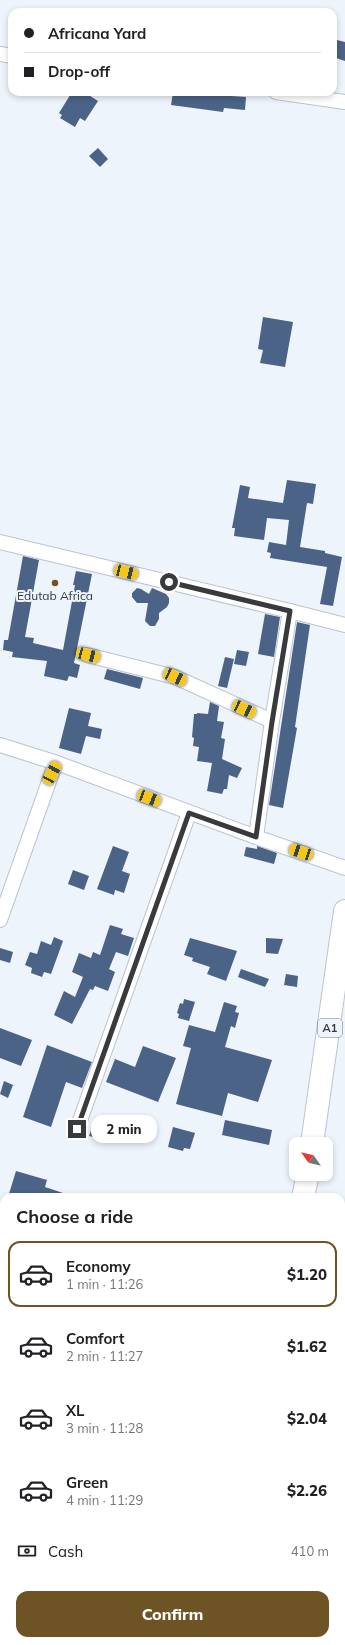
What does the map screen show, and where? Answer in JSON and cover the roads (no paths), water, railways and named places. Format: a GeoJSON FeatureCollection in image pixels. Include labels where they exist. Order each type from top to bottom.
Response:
{"type":"FeatureCollection","features":[{"type":"Feature","properties":{"kind":"highway","name":"A1"},"geometry":{"type":"LineString","coordinates":[[313,1137],[345,911]]}},
{"type":"Feature","properties":{"kind":"highway"},"geometry":{"type":"LineString","coordinates":[[304,1193],[306,1181]]}},
{"type":"Feature","properties":{"kind":"street"},"geometry":{"type":"LineString","coordinates":[[304,96],[345,102]]}},
{"type":"Feature","properties":{"kind":"street"},"geometry":{"type":"LineString","coordinates":[[0,542],[345,625]]}},
{"type":"Feature","properties":{"kind":"street"},"geometry":{"type":"LineString","coordinates":[[256,837],[272,722],[290,611]]}},
{"type":"Feature","properties":{"kind":"street"},"geometry":{"type":"LineString","coordinates":[[88,655],[175,677],[272,722]]}},
{"type":"Feature","properties":{"kind":"street"},"geometry":{"type":"LineString","coordinates":[[0,745],[57,764],[189,813],[345,868]]}},
{"type":"Feature","properties":{"kind":"street"},"geometry":{"type":"LineString","coordinates":[[0,920],[52,773],[57,764]]}},
{"type":"Feature","properties":{"kind":"street"},"geometry":{"type":"LineString","coordinates":[[77,1129],[189,813]]}},
{"type":"Feature","properties":{"kind":"place","name":"Edutab Africa"},"geometry":{"type":"Point","coordinates":[55,583]}}]}
